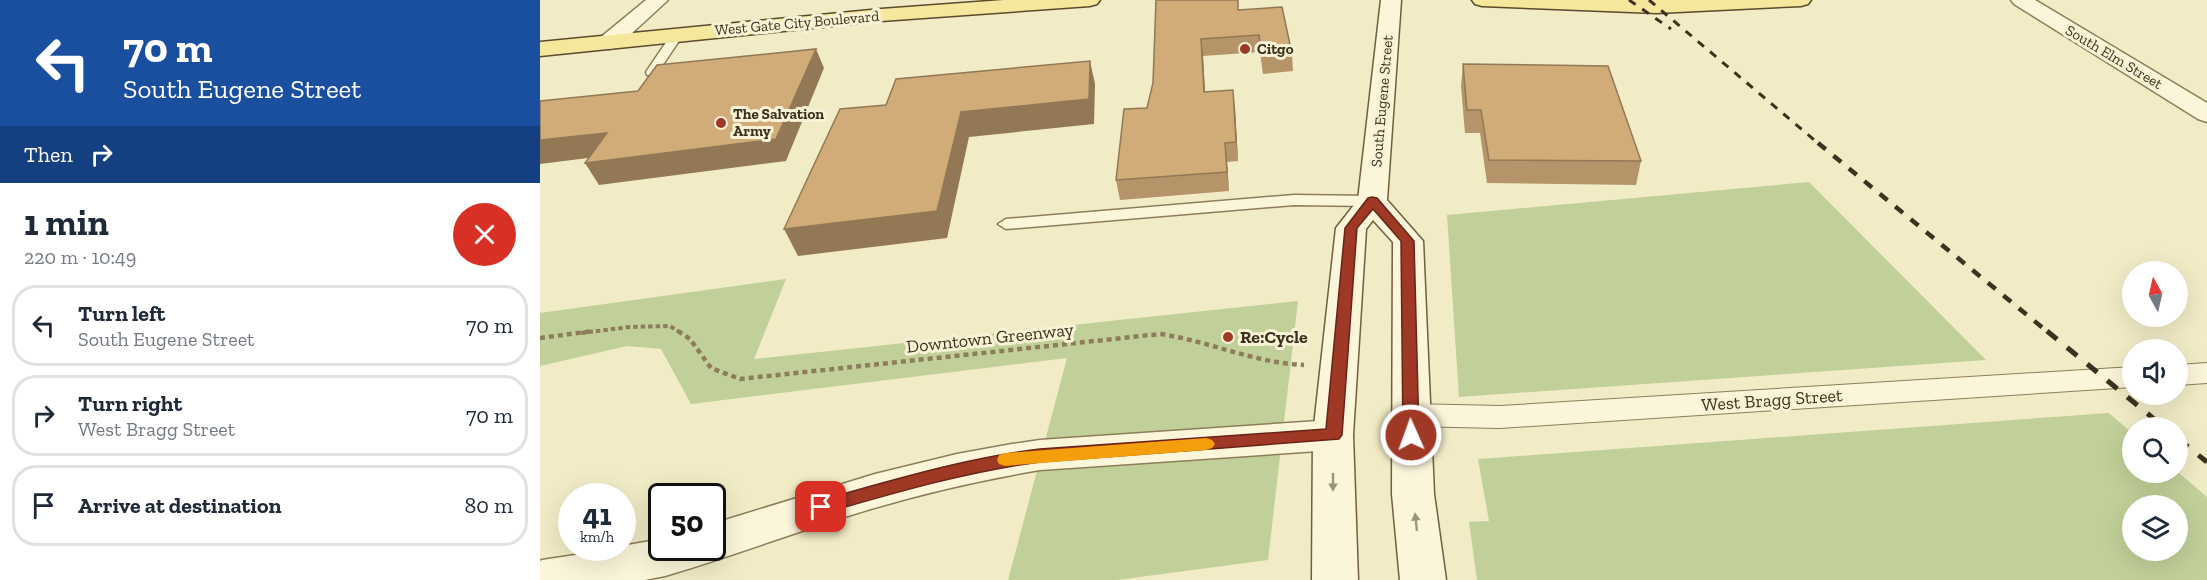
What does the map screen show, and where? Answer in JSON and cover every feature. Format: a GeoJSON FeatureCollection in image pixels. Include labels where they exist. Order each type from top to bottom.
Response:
{"type":"FeatureCollection","features":[{"type":"Feature","properties":{"kind":"main road"},"geometry":{"type":"LineString","coordinates":[[609,42],[658,0]]}},
{"type":"Feature","properties":{"kind":"main road","name":"West Gate City Boulevard"},"geometry":{"type":"LineString","coordinates":[[540,48],[881,15],[1090,0]]}},
{"type":"Feature","properties":{"kind":"main road","name":"South Eugene Street"},"geometry":{"type":"LineString","coordinates":[[1372,201],[1391,0]]}},
{"type":"Feature","properties":{"kind":"main road"},"geometry":{"type":"LineString","coordinates":[[1482,0],[1657,7],[1801,0]]}},
{"type":"Feature","properties":{"kind":"main road","name":"South Elm Street"},"geometry":{"type":"LineString","coordinates":[[2021,0],[2207,114]]}},
{"type":"Feature","properties":{"kind":"main road"},"geometry":{"type":"LineString","coordinates":[[1335,580],[1334,435],[1351,228],[1372,201],[1408,241],[1413,495],[1423,580]]}},
{"type":"Feature","properties":{"kind":"main road"},"geometry":{"type":"LineString","coordinates":[[726,538],[821,507],[943,473],[1000,460],[1040,455],[1334,435]]}},
{"type":"Feature","properties":{"kind":"main road"},"geometry":{"type":"LineString","coordinates":[[542,580],[648,560]]}},
{"type":"Feature","properties":{"kind":"street"},"geometry":{"type":"LineString","coordinates":[[2188,374],[2207,373]]}},
{"type":"Feature","properties":{"kind":"street","name":"West Bragg Street"},"geometry":{"type":"LineString","coordinates":[[1410,415],[1500,417],[2122,379]]}},
{"type":"Feature","properties":{"kind":"lane"},"geometry":{"type":"LineString","coordinates":[[652,72],[677,35]]}},
{"type":"Feature","properties":{"kind":"lane"},"geometry":{"type":"LineString","coordinates":[[1006,224],[1294,200],[1372,201]]}},
{"type":"Feature","properties":{"kind":"path","name":"Downtown Greenway"},"geometry":{"type":"LineString","coordinates":[[540,338],[630,327],[670,326],[690,339],[711,368],[740,379],[1160,334],[1200,340],[1237,355],[1269,363],[1340,364]]}},
{"type":"Feature","properties":{"kind":"green space"},"geometry":{"type":"Polygon","coordinates":[[[1809,182],[1986,360],[1459,397],[1447,215],[1809,182]]]}},
{"type":"Feature","properties":{"kind":"green space"},"geometry":{"type":"Polygon","coordinates":[[[786,279],[754,359],[1298,301],[1268,560],[1117,580],[1008,580],[1067,358],[691,404],[661,349],[627,346],[540,366],[540,313],[786,279]]]}},
{"type":"Feature","properties":{"kind":"green space"},"geometry":{"type":"Polygon","coordinates":[[[2109,413],[2122,424],[2122,483],[2188,483],[2188,481],[2207,497],[2207,580],[1477,580],[1469,522],[1489,521],[1478,459],[2109,413]]]}},
{"type":"Feature","properties":{"kind":"building"},"geometry":{"type":"Polygon","coordinates":[[[1156,0],[1238,0],[1238,10],[1282,7],[1292,54],[1262,56],[1259,35],[1201,39],[1204,92],[1233,90],[1236,142],[1225,143],[1227,172],[1116,180],[1124,109],[1147,108],[1153,83],[1156,0]]]}},
{"type":"Feature","properties":{"kind":"building"},"geometry":{"type":"Polygon","coordinates":[[[816,49],[776,139],[585,163],[607,133],[540,140],[540,101],[638,91],[657,65],[816,49]]]}},
{"type":"Feature","properties":{"kind":"building"},"geometry":{"type":"Polygon","coordinates":[[[1090,61],[1089,99],[961,112],[937,211],[784,229],[840,109],[886,105],[896,79],[1090,61]]]}},
{"type":"Feature","properties":{"kind":"building"},"geometry":{"type":"Polygon","coordinates":[[[1463,64],[1608,66],[1641,161],[1489,160],[1481,110],[1467,110],[1463,64]]]}},
{"type":"Feature","properties":{"kind":"railway"},"geometry":{"type":"LineString","coordinates":[[1629,0],[1671,29]]}},
{"type":"Feature","properties":{"kind":"railway"},"geometry":{"type":"LineString","coordinates":[[1649,0],[1819,144]]}},
{"type":"Feature","properties":{"kind":"railway"},"geometry":{"type":"LineString","coordinates":[[1818,143],[2049,333]]}},
{"type":"Feature","properties":{"kind":"railway"},"geometry":{"type":"LineString","coordinates":[[2047,331],[2152,417]]}},
{"type":"Feature","properties":{"kind":"railway"},"geometry":{"type":"LineString","coordinates":[[2188,447],[2207,462]]}},
{"type":"Feature","properties":{"kind":"slow traffic"},"geometry":{"type":"LineString","coordinates":[[1005,460],[1040,455],[1206,444]]}},
{"type":"Feature","properties":{"kind":"place","name":"Citgo"},"geometry":{"type":"Point","coordinates":[1245,49]}},
{"type":"Feature","properties":{"kind":"place","name":"The Salvation Army"},"geometry":{"type":"Point","coordinates":[721,123]}},
{"type":"Feature","properties":{"kind":"place","name":"Re:Cycle"},"geometry":{"type":"Point","coordinates":[1228,337]}},
{"type":"Feature","properties":{"kind":"route"},"geometry":{"type":"LineString","coordinates":[[821,507],[943,473],[1000,460],[1040,455],[1334,435],[1351,228],[1372,201],[1408,241],[1411,435]]}}]}
